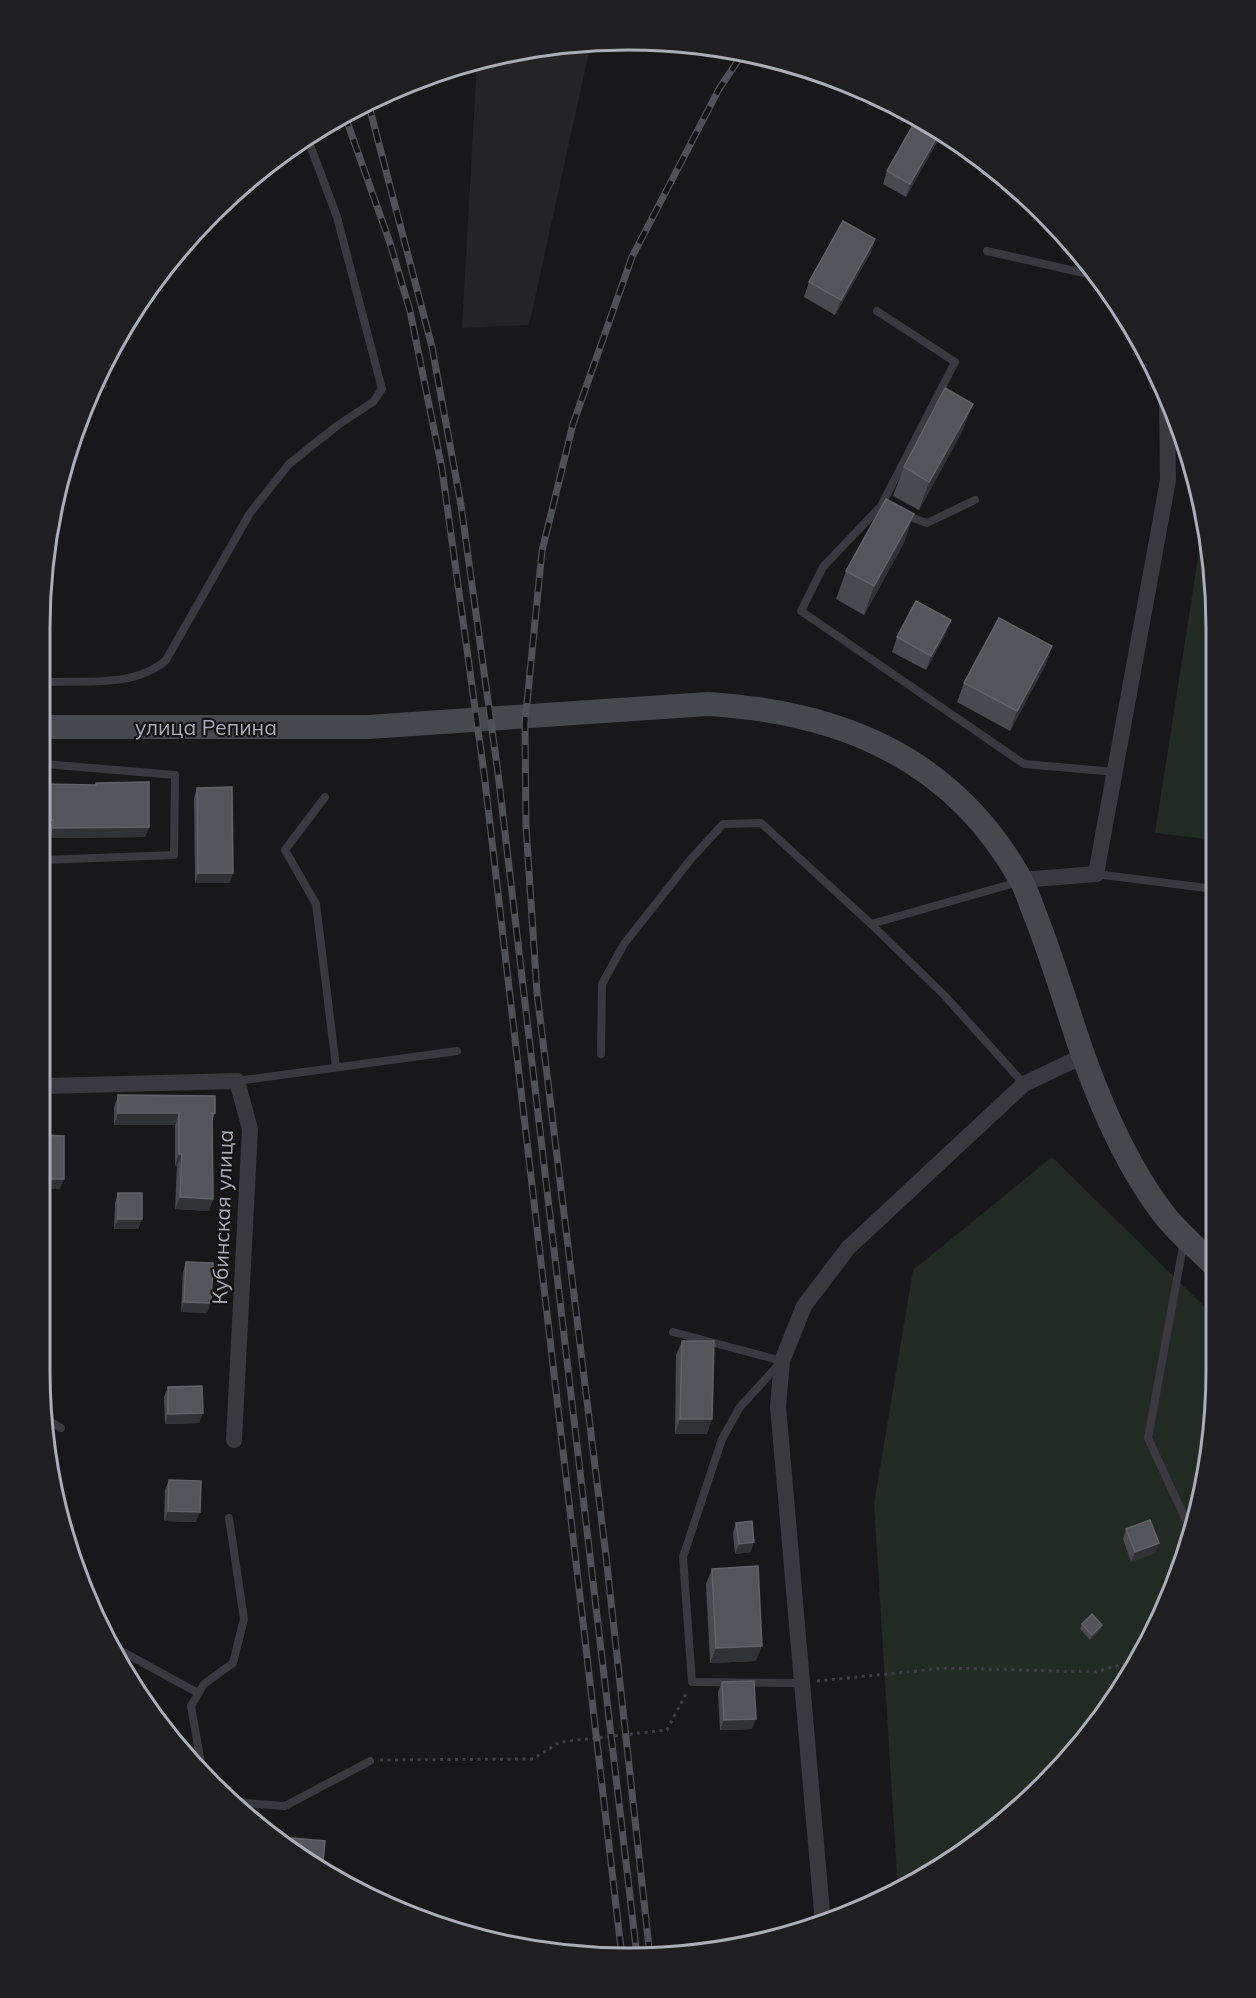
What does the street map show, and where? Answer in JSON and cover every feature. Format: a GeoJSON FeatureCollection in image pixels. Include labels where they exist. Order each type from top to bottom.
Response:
{"type":"FeatureCollection","features":[{"type":"Feature","properties":{"kind":"main road","name":"улица Репина"},"geometry":{"type":"LineString","coordinates":[[50,728],[368,727],[708,704],[760,707],[814,719],[862,734],[905,756],[941,783],[990,835],[1022,880],[1058,971],[1083,1056],[1133,1169],[1163,1213],[1206,1257]]}},
{"type":"Feature","properties":{"kind":"street"},"geometry":{"type":"LineString","coordinates":[[1022,880],[1096,874],[1168,480],[1167,420]]}},
{"type":"Feature","properties":{"kind":"street"},"geometry":{"type":"LineString","coordinates":[[822,1915],[778,1406],[782,1361],[804,1306],[848,1248],[1024,1084],[1083,1056]]}},
{"type":"Feature","properties":{"kind":"street"},"geometry":{"type":"LineString","coordinates":[[50,1086],[237,1081]]}},
{"type":"Feature","properties":{"kind":"street","name":"Кубинская улица"},"geometry":{"type":"LineString","coordinates":[[234,1440],[250,1129],[237,1081]]}},
{"type":"Feature","properties":{"kind":"lane"},"geometry":{"type":"LineString","coordinates":[[50,682],[128,679],[153,672],[166,660],[250,513],[289,464],[338,425],[373,402],[382,389],[337,218],[310,145]]}},
{"type":"Feature","properties":{"kind":"lane"},"geometry":{"type":"LineString","coordinates":[[987,251],[1085,273]]}},
{"type":"Feature","properties":{"kind":"lane"},"geometry":{"type":"LineString","coordinates":[[878,311],[955,362],[881,506],[823,567],[801,611],[1024,764],[1115,772]]}},
{"type":"Feature","properties":{"kind":"lane"},"geometry":{"type":"LineString","coordinates":[[881,506],[927,523],[975,500]]}},
{"type":"Feature","properties":{"kind":"lane"},"geometry":{"type":"LineString","coordinates":[[50,765],[175,775],[174,855],[50,860]]}},
{"type":"Feature","properties":{"kind":"lane"},"geometry":{"type":"LineString","coordinates":[[325,797],[285,850],[316,904],[336,1067]]}},
{"type":"Feature","properties":{"kind":"lane"},"geometry":{"type":"LineString","coordinates":[[601,1054],[602,984],[624,944],[691,859],[723,824],[761,823],[944,995],[1024,1084]]}},
{"type":"Feature","properties":{"kind":"lane"},"geometry":{"type":"LineString","coordinates":[[1096,874],[1206,889]]}},
{"type":"Feature","properties":{"kind":"lane"},"geometry":{"type":"LineString","coordinates":[[871,924],[1022,880]]}},
{"type":"Feature","properties":{"kind":"lane"},"geometry":{"type":"LineString","coordinates":[[237,1081],[457,1051]]}},
{"type":"Feature","properties":{"kind":"lane"},"geometry":{"type":"LineString","coordinates":[[1185,1237],[1148,1438],[1187,1522]]}},
{"type":"Feature","properties":{"kind":"lane"},"geometry":{"type":"LineString","coordinates":[[673,1332],[782,1361],[740,1407],[722,1439],[683,1557],[692,1682],[802,1683]]}},
{"type":"Feature","properties":{"kind":"lane"},"geometry":{"type":"LineString","coordinates":[[52,1423],[61,1428]]}},
{"type":"Feature","properties":{"kind":"lane"},"geometry":{"type":"LineString","coordinates":[[200,1759],[191,1706],[204,1684],[233,1663],[244,1619],[229,1518]]}},
{"type":"Feature","properties":{"kind":"lane"},"geometry":{"type":"LineString","coordinates":[[123,1652],[198,1694]]}},
{"type":"Feature","properties":{"kind":"lane"},"geometry":{"type":"LineString","coordinates":[[245,1803],[285,1806],[370,1761]]}},
{"type":"Feature","properties":{"kind":"path"},"geometry":{"type":"LineString","coordinates":[[802,1683],[946,1668],[1095,1672],[1126,1663]]}},
{"type":"Feature","properties":{"kind":"path"},"geometry":{"type":"LineString","coordinates":[[370,1761],[533,1760],[560,1742],[667,1730],[692,1682]]}},
{"type":"Feature","properties":{"kind":"shaded area"},"geometry":{"type":"Polygon","coordinates":[[[589,51],[529,325],[462,328],[477,69],[552,54],[589,51]]]}},
{"type":"Feature","properties":{"kind":"shaded area"},"geometry":{"type":"Polygon","coordinates":[[[1200,543],[1206,628],[1206,839],[1155,833],[1200,543]]]}},
{"type":"Feature","properties":{"kind":"shaded area"},"geometry":{"type":"Polygon","coordinates":[[[1052,1157],[1206,1308],[1206,1370],[1202,1446],[1187,1520],[1162,1591],[1129,1659],[1087,1722],[1037,1779],[980,1829],[949,1851],[897,1882],[874,1504],[913,1270],[1052,1157]]]}},
{"type":"Feature","properties":{"kind":"building"},"geometry":{"type":"Polygon","coordinates":[[[913,125],[936,139],[910,184],[887,171],[913,125]]]}},
{"type":"Feature","properties":{"kind":"building"},"geometry":{"type":"Polygon","coordinates":[[[843,221],[875,239],[841,300],[809,282],[843,221]]]}},
{"type":"Feature","properties":{"kind":"building"},"geometry":{"type":"Polygon","coordinates":[[[945,388],[973,404],[929,482],[904,467],[945,388]]]}},
{"type":"Feature","properties":{"kind":"building"},"geometry":{"type":"Polygon","coordinates":[[[886,499],[914,514],[874,586],[846,571],[886,499]]]}},
{"type":"Feature","properties":{"kind":"building"},"geometry":{"type":"Polygon","coordinates":[[[916,601],[951,620],[931,656],[897,637],[916,601]]]}},
{"type":"Feature","properties":{"kind":"building"},"geometry":{"type":"Polygon","coordinates":[[[999,618],[1052,646],[1017,711],[964,683],[999,618]]]}},
{"type":"Feature","properties":{"kind":"building"},"geometry":{"type":"Polygon","coordinates":[[[149,782],[149,827],[53,828],[53,820],[50,820],[50,784],[96,785],[96,783],[149,782]]]}},
{"type":"Feature","properties":{"kind":"building"},"geometry":{"type":"Polygon","coordinates":[[[232,787],[233,873],[198,873],[197,788],[232,787]]]}},
{"type":"Feature","properties":{"kind":"building"},"geometry":{"type":"Polygon","coordinates":[[[118,1095],[215,1096],[215,1113],[212,1113],[213,1199],[180,1197],[182,1154],[179,1154],[179,1113],[118,1113],[118,1095]]]}},
{"type":"Feature","properties":{"kind":"building"},"geometry":{"type":"Polygon","coordinates":[[[50,1135],[64,1136],[64,1179],[50,1179],[50,1135]]]}},
{"type":"Feature","properties":{"kind":"building"},"geometry":{"type":"Polygon","coordinates":[[[118,1193],[142,1193],[142,1219],[118,1219],[118,1193]]]}},
{"type":"Feature","properties":{"kind":"building"},"geometry":{"type":"Polygon","coordinates":[[[186,1262],[213,1263],[211,1303],[184,1302],[186,1262]]]}},
{"type":"Feature","properties":{"kind":"building"},"geometry":{"type":"Polygon","coordinates":[[[682,1341],[714,1341],[712,1419],[680,1419],[682,1341]]]}},
{"type":"Feature","properties":{"kind":"building"},"geometry":{"type":"Polygon","coordinates":[[[202,1386],[203,1413],[168,1414],[168,1387],[202,1386]]]}},
{"type":"Feature","properties":{"kind":"building"},"geometry":{"type":"Polygon","coordinates":[[[169,1480],[201,1481],[200,1512],[168,1511],[169,1480]]]}},
{"type":"Feature","properties":{"kind":"building"},"geometry":{"type":"Polygon","coordinates":[[[1150,1520],[1159,1543],[1135,1552],[1126,1529],[1150,1520]]]}},
{"type":"Feature","properties":{"kind":"building"},"geometry":{"type":"Polygon","coordinates":[[[752,1521],[754,1542],[739,1544],[736,1523],[752,1521]]]}},
{"type":"Feature","properties":{"kind":"building"},"geometry":{"type":"Polygon","coordinates":[[[758,1566],[762,1646],[716,1648],[712,1569],[758,1566]]]}},
{"type":"Feature","properties":{"kind":"building"},"geometry":{"type":"Polygon","coordinates":[[[1092,1614],[1102,1625],[1092,1635],[1082,1624],[1092,1614]]]}},
{"type":"Feature","properties":{"kind":"building"},"geometry":{"type":"Polygon","coordinates":[[[754,1681],[756,1719],[724,1720],[722,1682],[754,1681]]]}},
{"type":"Feature","properties":{"kind":"building"},"geometry":{"type":"Polygon","coordinates":[[[292,1838],[325,1841],[323,1861],[307,1851],[292,1838]]]}},
{"type":"Feature","properties":{"kind":"railway"},"geometry":{"type":"LineString","coordinates":[[649,1947],[606,1556],[537,993],[526,826],[525,723],[542,551],[573,424],[632,257],[719,89],[738,60]]}},
{"type":"Feature","properties":{"kind":"railway"},"geometry":{"type":"LineString","coordinates":[[370,110],[432,347],[461,505],[498,773],[636,1948]]}},
{"type":"Feature","properties":{"kind":"railway"},"geometry":{"type":"LineString","coordinates":[[347,122],[390,243],[410,311],[442,469],[484,773],[621,1948]]}}]}
